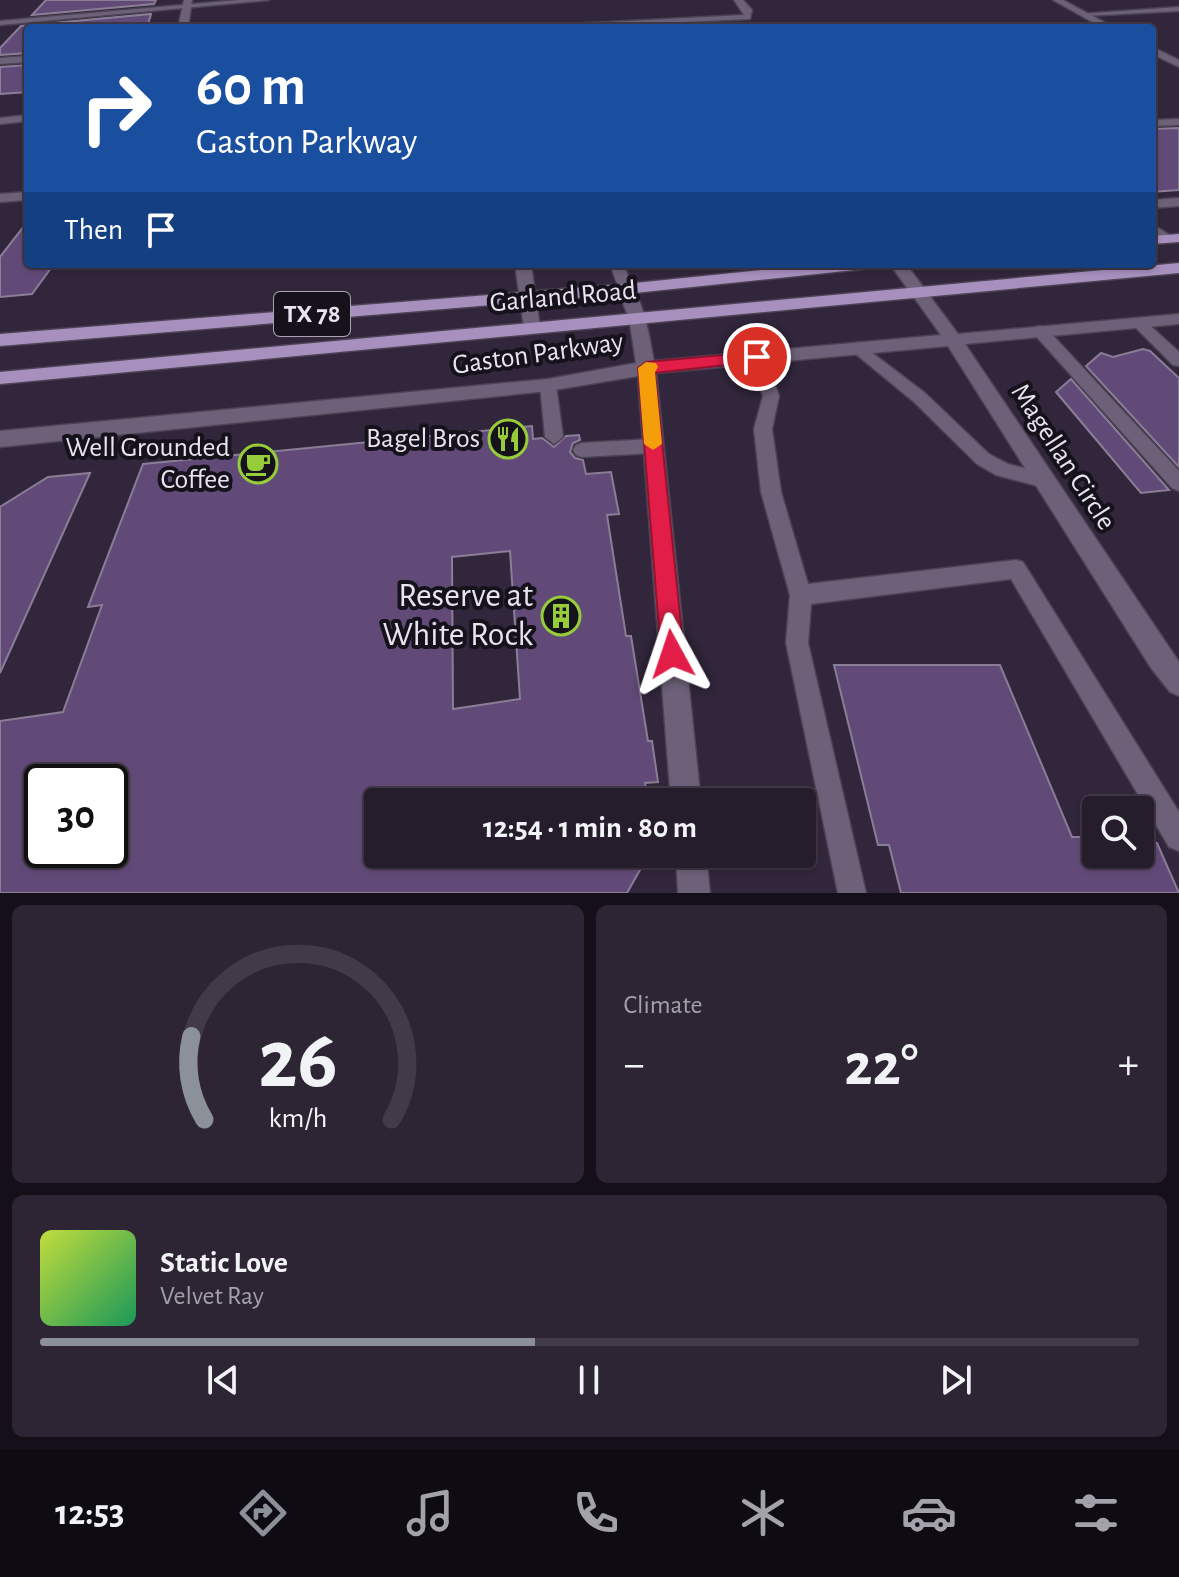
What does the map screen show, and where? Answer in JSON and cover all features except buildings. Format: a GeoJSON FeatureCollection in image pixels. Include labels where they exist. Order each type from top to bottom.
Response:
{"type":"FeatureCollection","features":[{"type":"Feature","properties":{"kind":"main road","name":"Garland Road"},"geometry":{"type":"LineString","coordinates":[[0,378],[1179,268]]}},
{"type":"Feature","properties":{"kind":"main road","name":"Garland Road"},"geometry":{"type":"LineString","coordinates":[[0,340],[625,289],[768,269]]}},
{"type":"Feature","properties":{"kind":"street"},"geometry":{"type":"LineString","coordinates":[[634,24],[747,17],[749,12],[738,0]]}},
{"type":"Feature","properties":{"kind":"street"},"geometry":{"type":"LineString","coordinates":[[1057,0],[1103,24]]}},
{"type":"Feature","properties":{"kind":"street"},"geometry":{"type":"LineString","coordinates":[[184,24],[187,3]]}},
{"type":"Feature","properties":{"kind":"street"},"geometry":{"type":"LineString","coordinates":[[1156,52],[1179,62]]}},
{"type":"Feature","properties":{"kind":"street"},"geometry":{"type":"LineString","coordinates":[[1156,57],[1166,58]]}},
{"type":"Feature","properties":{"kind":"street"},"geometry":{"type":"LineString","coordinates":[[0,61],[24,59]]}},
{"type":"Feature","properties":{"kind":"street"},"geometry":{"type":"LineString","coordinates":[[0,198],[24,196]]}},
{"type":"Feature","properties":{"kind":"street"},"geometry":{"type":"LineString","coordinates":[[524,268],[532,328]]}},
{"type":"Feature","properties":{"kind":"street","name":"Magellan Circle"},"geometry":{"type":"LineString","coordinates":[[901,268],[952,338],[1160,659],[1179,683]]}},
{"type":"Feature","properties":{"kind":"street"},"geometry":{"type":"LineString","coordinates":[[625,289],[637,318],[646,368],[685,788]]}},
{"type":"Feature","properties":{"kind":"street","name":"Gaston Parkway"},"geometry":{"type":"LineString","coordinates":[[0,439],[548,385],[646,368],[1179,319]]}},
{"type":"Feature","properties":{"kind":"street"},"geometry":{"type":"LineString","coordinates":[[692,868],[694,893]]}},
{"type":"Feature","properties":{"kind":"lane"},"geometry":{"type":"LineString","coordinates":[[0,23],[187,3],[265,0]]}},
{"type":"Feature","properties":{"kind":"lane"},"geometry":{"type":"LineString","coordinates":[[1084,14],[1179,9]]}},
{"type":"Feature","properties":{"kind":"lane"},"geometry":{"type":"LineString","coordinates":[[0,121],[24,118]]}},
{"type":"Feature","properties":{"kind":"lane"},"geometry":{"type":"LineString","coordinates":[[1156,123],[1179,122]]}},
{"type":"Feature","properties":{"kind":"lane"},"geometry":{"type":"LineString","coordinates":[[1156,204],[1179,202]]}},
{"type":"Feature","properties":{"kind":"lane"},"geometry":{"type":"LineString","coordinates":[[618,268],[625,289]]}},
{"type":"Feature","properties":{"kind":"lane"},"geometry":{"type":"LineString","coordinates":[[1139,323],[1179,361]]}},
{"type":"Feature","properties":{"kind":"lane"},"geometry":{"type":"LineString","coordinates":[[1040,331],[1179,483]]}},
{"type":"Feature","properties":{"kind":"lane"},"geometry":{"type":"LineString","coordinates":[[858,347],[919,397],[983,459],[1003,470],[1045,480]]}},
{"type":"Feature","properties":{"kind":"lane"},"geometry":{"type":"LineString","coordinates":[[757,357],[771,396],[763,429],[771,492],[801,595],[797,643],[852,893]]}},
{"type":"Feature","properties":{"kind":"lane"},"geometry":{"type":"LineString","coordinates":[[548,385],[554,437]]}},
{"type":"Feature","properties":{"kind":"lane"},"geometry":{"type":"LineString","coordinates":[[582,450],[653,446]]}},
{"type":"Feature","properties":{"kind":"lane"},"geometry":{"type":"LineString","coordinates":[[801,595],[1016,569],[1179,837]]}},
{"type":"Feature","properties":{"kind":"slow traffic"},"geometry":{"type":"LineString","coordinates":[[650,367],[646,368],[653,444]]}},
{"type":"Feature","properties":{"kind":"place","name":"Bagel Bros"},"geometry":{"type":"Point","coordinates":[508,439]}},
{"type":"Feature","properties":{"kind":"place","name":"Well Grounded Coffee"},"geometry":{"type":"Point","coordinates":[258,464]}},
{"type":"Feature","properties":{"kind":"place","name":"Reserve at White Rock"},"geometry":{"type":"Point","coordinates":[561,616]}},
{"type":"Feature","properties":{"kind":"route"},"geometry":{"type":"LineString","coordinates":[[672,654],[646,368],[757,357]]}}]}
